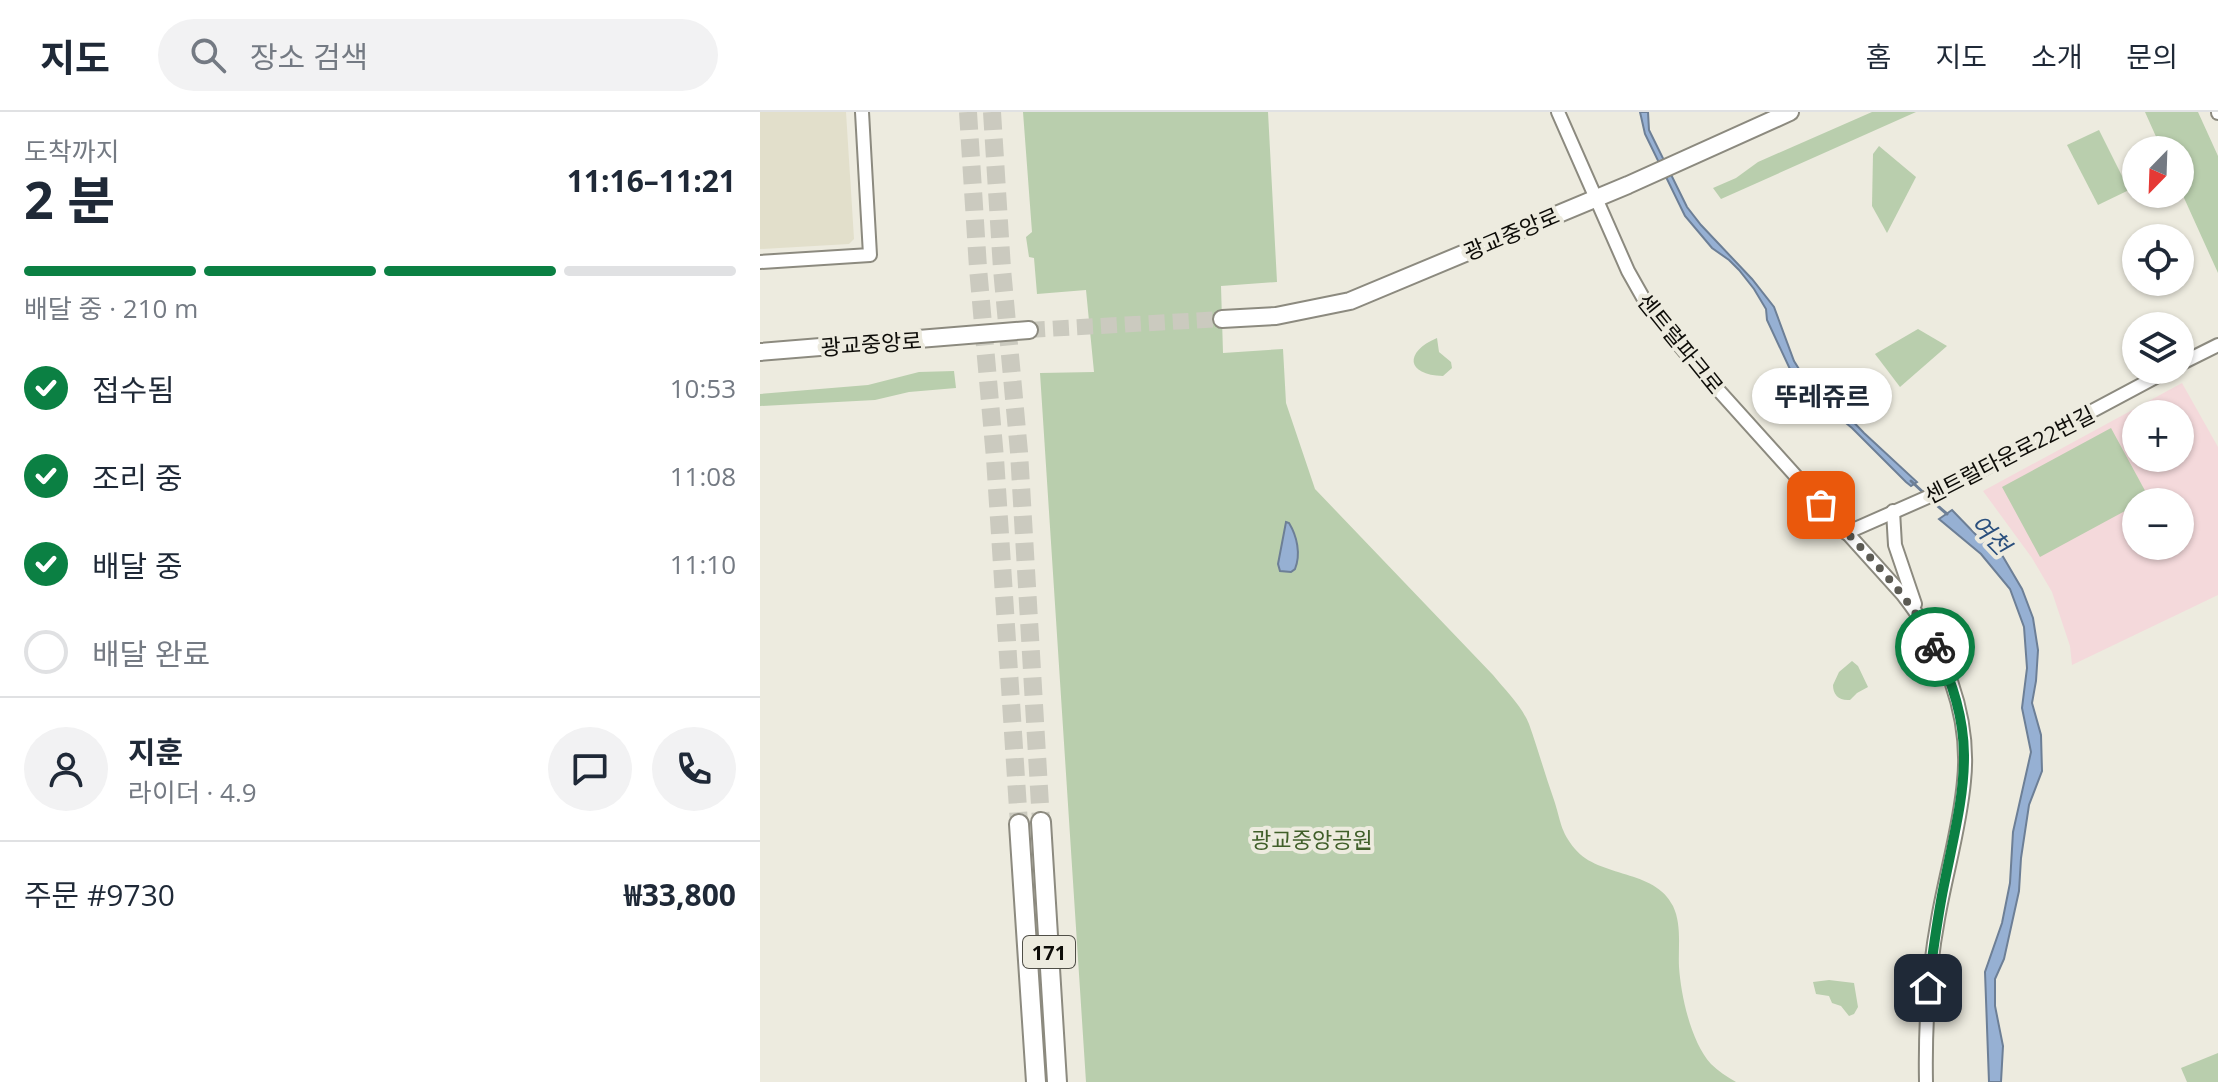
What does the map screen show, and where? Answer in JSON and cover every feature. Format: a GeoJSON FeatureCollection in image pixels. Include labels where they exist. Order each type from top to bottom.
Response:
{"type":"FeatureCollection","features":[{"type":"Feature","properties":{"kind":"highway","name":"171"},"geometry":{"type":"LineString","coordinates":[[1041,822],[1057,1082]]}},
{"type":"Feature","properties":{"kind":"highway","name":"171"},"geometry":{"type":"LineString","coordinates":[[1019,824],[1036,1082]]}},
{"type":"Feature","properties":{"kind":"main road","name":"광교중앙로"},"geometry":{"type":"LineString","coordinates":[[1222,319],[1276,316],[1350,301],[1628,185],[1790,112]]}},
{"type":"Feature","properties":{"kind":"main road","name":"광교중앙로"},"geometry":{"type":"LineString","coordinates":[[760,352],[1029,330]]}},
{"type":"Feature","properties":{"kind":"street"},"geometry":{"type":"LineString","coordinates":[[760,262],[870,255],[862,112]]}},
{"type":"Feature","properties":{"kind":"street","name":"센트럴파크로"},"geometry":{"type":"LineString","coordinates":[[1558,112],[1628,271],[1650,310],[1894,585],[1920,619],[1943,662],[1961,718],[1965,749],[1963,794],[1937,920],[1928,988],[1926,1082]]}},
{"type":"Feature","properties":{"kind":"street"},"geometry":{"type":"LineString","coordinates":[[2194,357],[2218,345]]}},
{"type":"Feature","properties":{"kind":"street","name":"센트럴타운로22번길"},"geometry":{"type":"LineString","coordinates":[[1846,533],[1946,489],[2143,384]]}},
{"type":"Feature","properties":{"kind":"street"},"geometry":{"type":"LineString","coordinates":[[1894,510],[1895,545],[1920,619]]}},
{"type":"Feature","properties":{"kind":"shaded area"},"geometry":{"type":"Polygon","coordinates":[[[760,112],[846,112],[854,239],[849,244],[760,249],[760,112]]]}},
{"type":"Feature","properties":{"kind":"shaded area"},"geometry":{"type":"Polygon","coordinates":[[[2180,384],[2192,400],[2151,400],[2180,384]]]}},
{"type":"Feature","properties":{"kind":"shaded area"},"geometry":{"type":"Polygon","coordinates":[[[2194,404],[2218,447],[2218,595],[2072,665],[2070,646],[2052,592],[2032,558],[1983,491],[2122,416],[2122,472],[2194,472],[2194,404]]]}},
{"type":"Feature","properties":{"kind":"green space","name":"광교중앙공원"},"geometry":{"type":"Polygon","coordinates":[[[1023,112],[1268,112],[1277,282],[1221,286],[1223,353],[1283,349],[1286,403],[1315,489],[1518,704],[1529,724],[1564,831],[1575,849],[1598,865],[1640,879],[1665,894],[1678,921],[1680,979],[1693,1031],[1711,1064],[1736,1082],[1086,1082],[1040,373],[1094,372],[1086,290],[1037,294],[1034,258],[1029,257],[1026,237],[1032,232],[1023,112]]]}},
{"type":"Feature","properties":{"kind":"green space"},"geometry":{"type":"Polygon","coordinates":[[[1872,112],[1916,112],[1721,199],[1713,188],[1736,178],[1758,162],[1872,112]]]}},
{"type":"Feature","properties":{"kind":"green space"},"geometry":{"type":"Polygon","coordinates":[[[2145,112],[2198,112],[2218,156],[2218,273],[2189,208],[2194,208],[2194,136],[2156,136],[2145,112]]]}},
{"type":"Feature","properties":{"kind":"green space"},"geometry":{"type":"Polygon","coordinates":[[[2099,130],[2122,176],[2122,193],[2098,205],[2067,145],[2099,130]]]}},
{"type":"Feature","properties":{"kind":"green space"},"geometry":{"type":"Polygon","coordinates":[[[1879,146],[1916,177],[1887,233],[1872,206],[1873,154],[1879,146]]]}},
{"type":"Feature","properties":{"kind":"green space"},"geometry":{"type":"Polygon","coordinates":[[[1918,329],[1947,346],[1900,387],[1875,354],[1918,329]]]}},
{"type":"Feature","properties":{"kind":"green space"},"geometry":{"type":"Polygon","coordinates":[[[1437,338],[1439,352],[1451,362],[1452,368],[1443,376],[1422,372],[1414,362],[1419,350],[1437,338]]]}},
{"type":"Feature","properties":{"kind":"green space"},"geometry":{"type":"Polygon","coordinates":[[[954,371],[956,388],[909,392],[875,400],[760,406],[760,394],[868,385],[919,372],[954,371]]]}},
{"type":"Feature","properties":{"kind":"green space"},"geometry":{"type":"Polygon","coordinates":[[[2111,428],[2122,448],[2122,472],[2135,472],[2144,488],[2122,488],[2122,513],[2040,557],[2002,487],[2111,428]]]}},
{"type":"Feature","properties":{"kind":"green space"},"geometry":{"type":"Polygon","coordinates":[[[1852,661],[1858,666],[1868,687],[1850,700],[1843,699],[1835,694],[1833,685],[1839,672],[1852,661]]]}},
{"type":"Feature","properties":{"kind":"green space"},"geometry":{"type":"Polygon","coordinates":[[[1813,982],[1854,983],[1858,1007],[1854,1014],[1849,1016],[1841,1006],[1832,1003],[1829,996],[1816,994],[1813,982]]]}},
{"type":"Feature","properties":{"kind":"green space"},"geometry":{"type":"Polygon","coordinates":[[[2218,1053],[2218,1082],[2187,1082],[2181,1068],[2218,1053]]]}},
{"type":"Feature","properties":{"kind":"water"},"geometry":{"type":"Polygon","coordinates":[[[1640,112],[1648,112],[1649,130],[1687,207],[1774,307],[1794,361],[1804,377],[1917,482],[1911,486],[1906,482],[1852,428],[1800,385],[1754,289],[1685,216],[1645,134],[1640,112]]]}},
{"type":"Feature","properties":{"kind":"water"},"geometry":{"type":"Polygon","coordinates":[[[1952,510],[1981,540],[2002,555],[2022,589],[2033,618],[2038,650],[2032,703],[2041,735],[2042,771],[2029,805],[2019,891],[2004,959],[1995,979],[1995,1006],[2003,1046],[2001,1082],[1989,1082],[1985,972],[2002,923],[2010,883],[2013,832],[2031,752],[2022,708],[2027,668],[2024,627],[2010,589],[1981,554],[1939,519],[1952,510]]]}},
{"type":"Feature","properties":{"kind":"water"},"geometry":{"type":"Polygon","coordinates":[[[1286,522],[1292,528],[1297,545],[1297,563],[1291,572],[1280,571],[1278,564],[1286,522]]]}},
{"type":"Feature","properties":{"kind":"waterway","name":"여천"},"geometry":{"type":"LineString","coordinates":[[1911,481],[1926,495]]}},
{"type":"Feature","properties":{"kind":"waterway","name":"여천"},"geometry":{"type":"LineString","coordinates":[[1932,501],[1947,514]]}},
{"type":"Feature","properties":{"kind":"tunnel"},"geometry":{"type":"LineString","coordinates":[[968,112],[1019,824]]}},
{"type":"Feature","properties":{"kind":"tunnel"},"geometry":{"type":"LineString","coordinates":[[992,112],[1002,269],[1019,452],[1041,822]]}},
{"type":"Feature","properties":{"kind":"tunnel"},"geometry":{"type":"LineString","coordinates":[[1029,330],[1222,319]]}},
{"type":"Feature","properties":{"kind":"way so far"},"geometry":{"type":"LineString","coordinates":[[1821,505],[1903,595],[1935,647]]}},
{"type":"Feature","properties":{"kind":"place","name":"뚜레쥬르"},"geometry":{"type":"Point","coordinates":[1821,505]}},
{"type":"Feature","properties":{"kind":"route"},"geometry":{"type":"LineString","coordinates":[[1928,988],[1937,920],[1965,780],[1965,749],[1959,707],[1935,647]]}}]}
